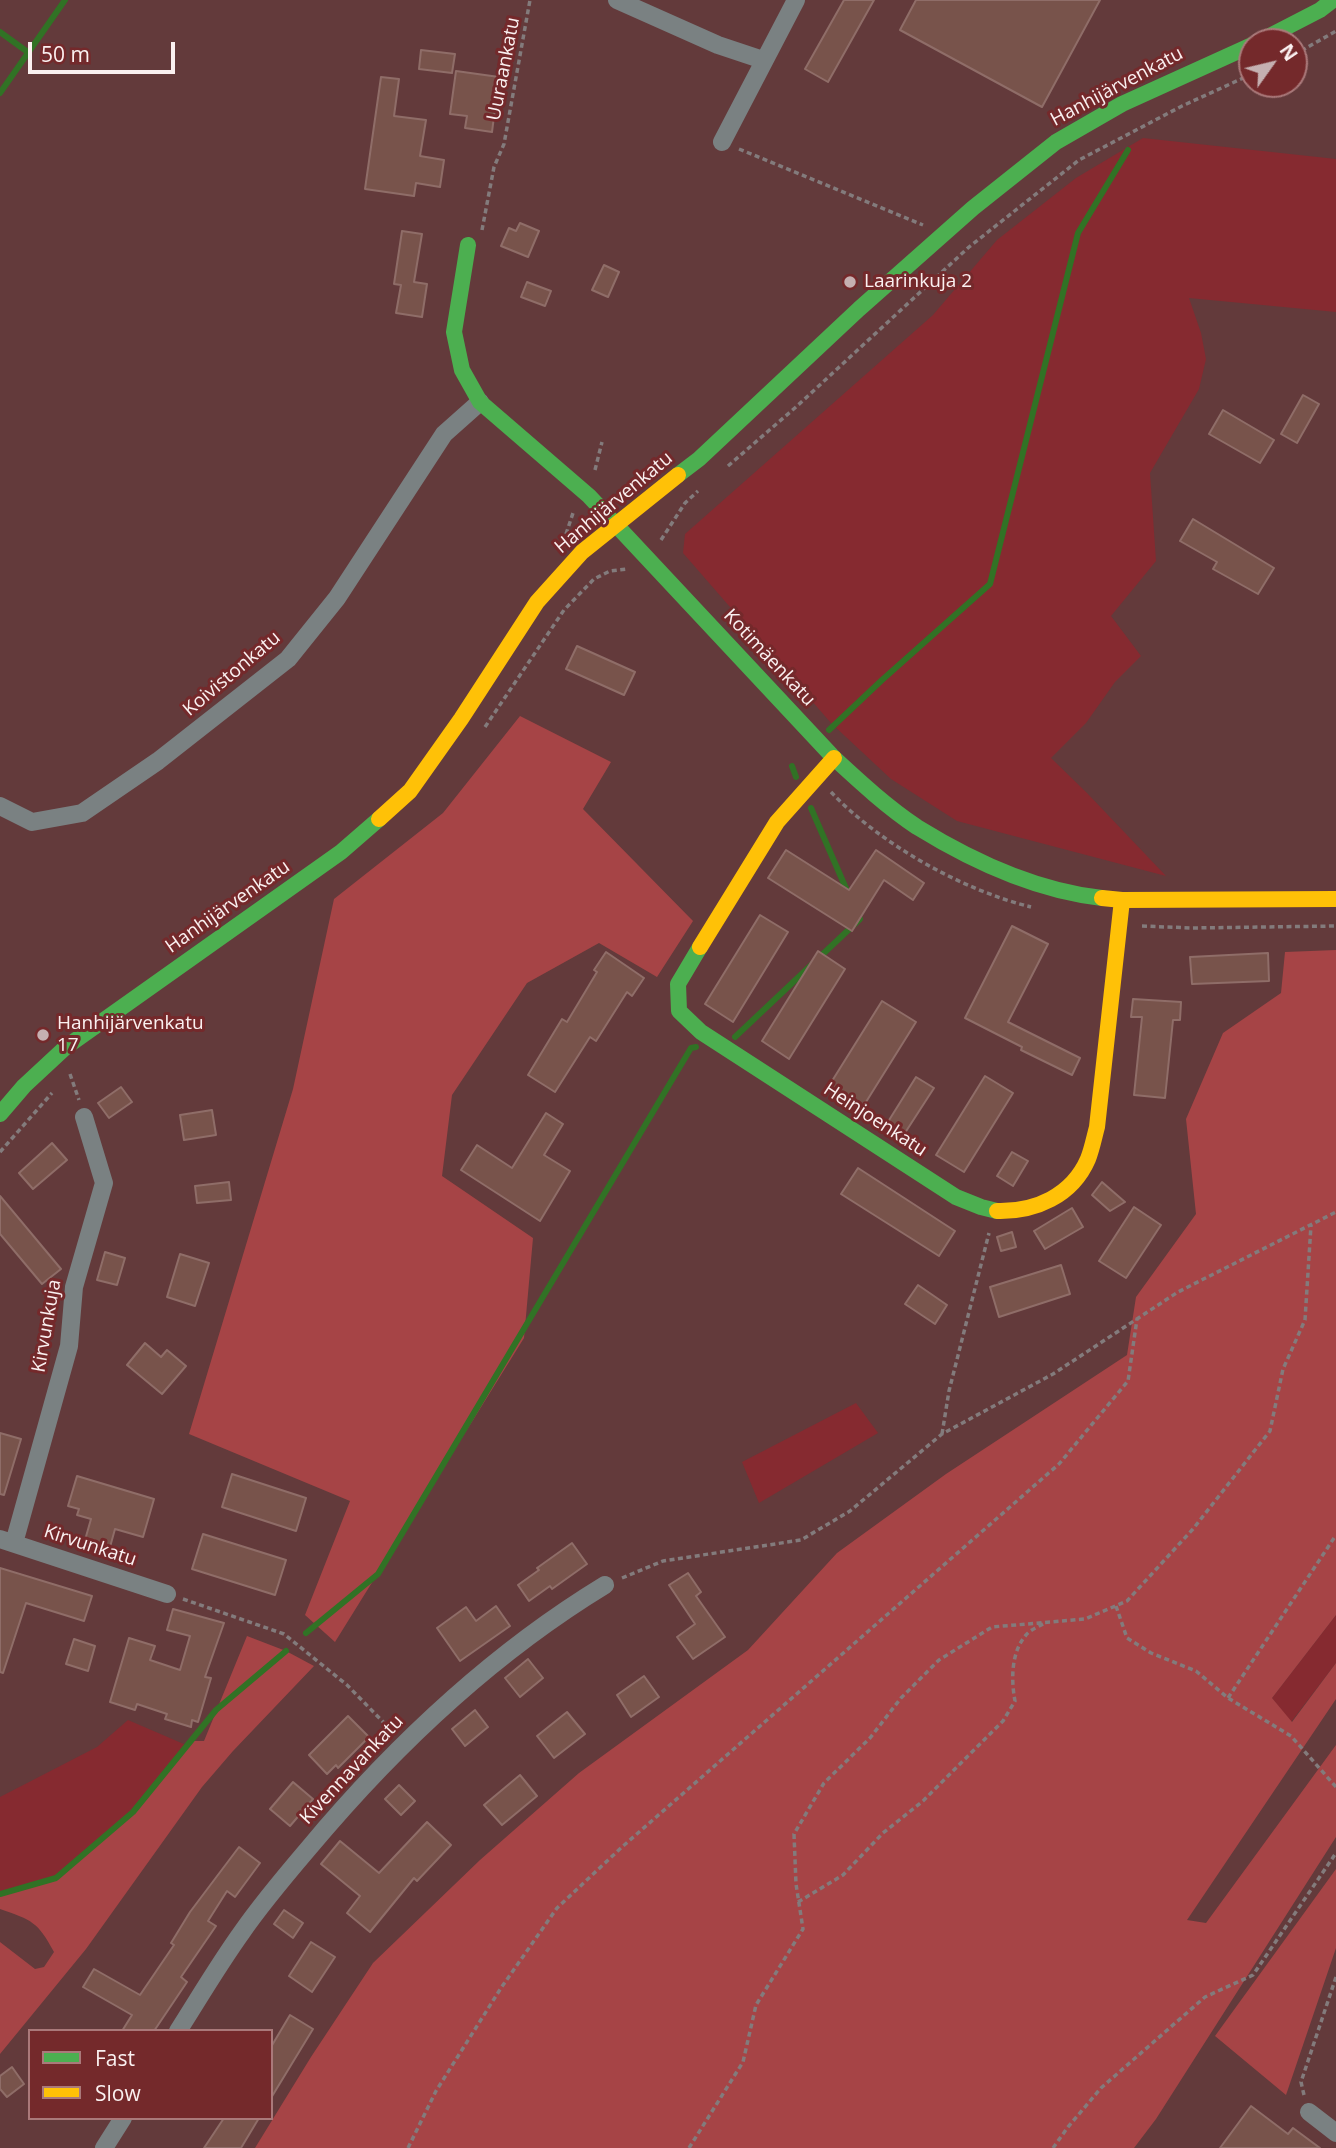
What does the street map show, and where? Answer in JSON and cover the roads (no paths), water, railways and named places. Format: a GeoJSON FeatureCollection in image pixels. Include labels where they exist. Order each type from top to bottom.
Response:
{"type":"FeatureCollection","features":[{"type":"Feature","properties":{"kind":"street"},"geometry":{"type":"LineString","coordinates":[[617,0],[718,45],[763,60]]}},
{"type":"Feature","properties":{"kind":"street"},"geometry":{"type":"LineString","coordinates":[[722,142],[796,0]]}},
{"type":"Feature","properties":{"kind":"street"},"geometry":{"type":"LineString","coordinates":[[1285,28],[1333,0]]}},
{"type":"Feature","properties":{"kind":"street","name":"Hanhijärvenkatu"},"geometry":{"type":"LineString","coordinates":[[0,1114],[24,1086],[66,1046],[341,852],[384,816],[410,791],[461,719],[537,602],[582,552],[699,459],[859,309],[972,208],[1056,142],[1122,104],[1238,51]]}},
{"type":"Feature","properties":{"kind":"street","name":"Kotimäenkatu"},"geometry":{"type":"LineString","coordinates":[[468,245],[454,332],[462,370],[480,402],[589,496],[834,758],[873,794],[916,826],[961,852],[1017,876],[1074,895],[1122,900],[1336,899]]}},
{"type":"Feature","properties":{"kind":"street","name":"Koivistonkatu"},"geometry":{"type":"LineString","coordinates":[[0,806],[32,822],[82,813],[158,761],[288,659],[337,598],[444,435],[480,402]]}},
{"type":"Feature","properties":{"kind":"street","name":"Heinjoenkatu"},"geometry":{"type":"LineString","coordinates":[[834,758],[777,822],[678,984],[679,1011],[701,1032],[956,1197],[994,1211],[1021,1211],[1044,1205],[1064,1190],[1086,1162],[1097,1127],[1122,900]]}},
{"type":"Feature","properties":{"kind":"street","name":"Kirvunkuja"},"geometry":{"type":"LineString","coordinates":[[7,1541],[69,1346],[74,1287],[104,1183],[84,1117]]}},
{"type":"Feature","properties":{"kind":"street","name":"Kirvunkatu"},"geometry":{"type":"LineString","coordinates":[[7,1541],[167,1594]]}},
{"type":"Feature","properties":{"kind":"street","name":"Kivennavankatu"},"geometry":{"type":"LineString","coordinates":[[179,2029],[241,1933],[353,1795],[404,1743],[483,1671],[565,1609],[605,1585]]}},
{"type":"Feature","properties":{"kind":"street"},"geometry":{"type":"LineString","coordinates":[[1309,2112],[1336,2133]]}},
{"type":"Feature","properties":{"kind":"street"},"geometry":{"type":"LineString","coordinates":[[104,2148],[122,2120]]}},
{"type":"Feature","properties":{"kind":"waterway"},"geometry":{"type":"LineString","coordinates":[[0,93],[65,0]]}},
{"type":"Feature","properties":{"kind":"waterway"},"geometry":{"type":"LineString","coordinates":[[0,32],[29,53]]}},
{"type":"Feature","properties":{"kind":"waterway"},"geometry":{"type":"LineString","coordinates":[[829,730],[990,584],[1078,233],[1128,150]]}},
{"type":"Feature","properties":{"kind":"waterway"},"geometry":{"type":"LineString","coordinates":[[792,766],[796,777]]}},
{"type":"Feature","properties":{"kind":"waterway"},"geometry":{"type":"LineString","coordinates":[[811,808],[848,893]]}},
{"type":"Feature","properties":{"kind":"waterway"},"geometry":{"type":"LineString","coordinates":[[735,1037],[860,919],[857,912]]}},
{"type":"Feature","properties":{"kind":"waterway"},"geometry":{"type":"LineString","coordinates":[[306,1633],[378,1574],[691,1048],[696,1047]]}},
{"type":"Feature","properties":{"kind":"waterway"},"geometry":{"type":"LineString","coordinates":[[0,1894],[56,1878],[133,1812],[216,1710],[286,1651]]}},
{"type":"Feature","properties":{"kind":"place","name":"Laarinkuja 2"},"geometry":{"type":"Point","coordinates":[850,282]}},
{"type":"Feature","properties":{"kind":"place","name":"Hanhijärvenkatu 17"},"geometry":{"type":"Point","coordinates":[43,1035]}}]}
